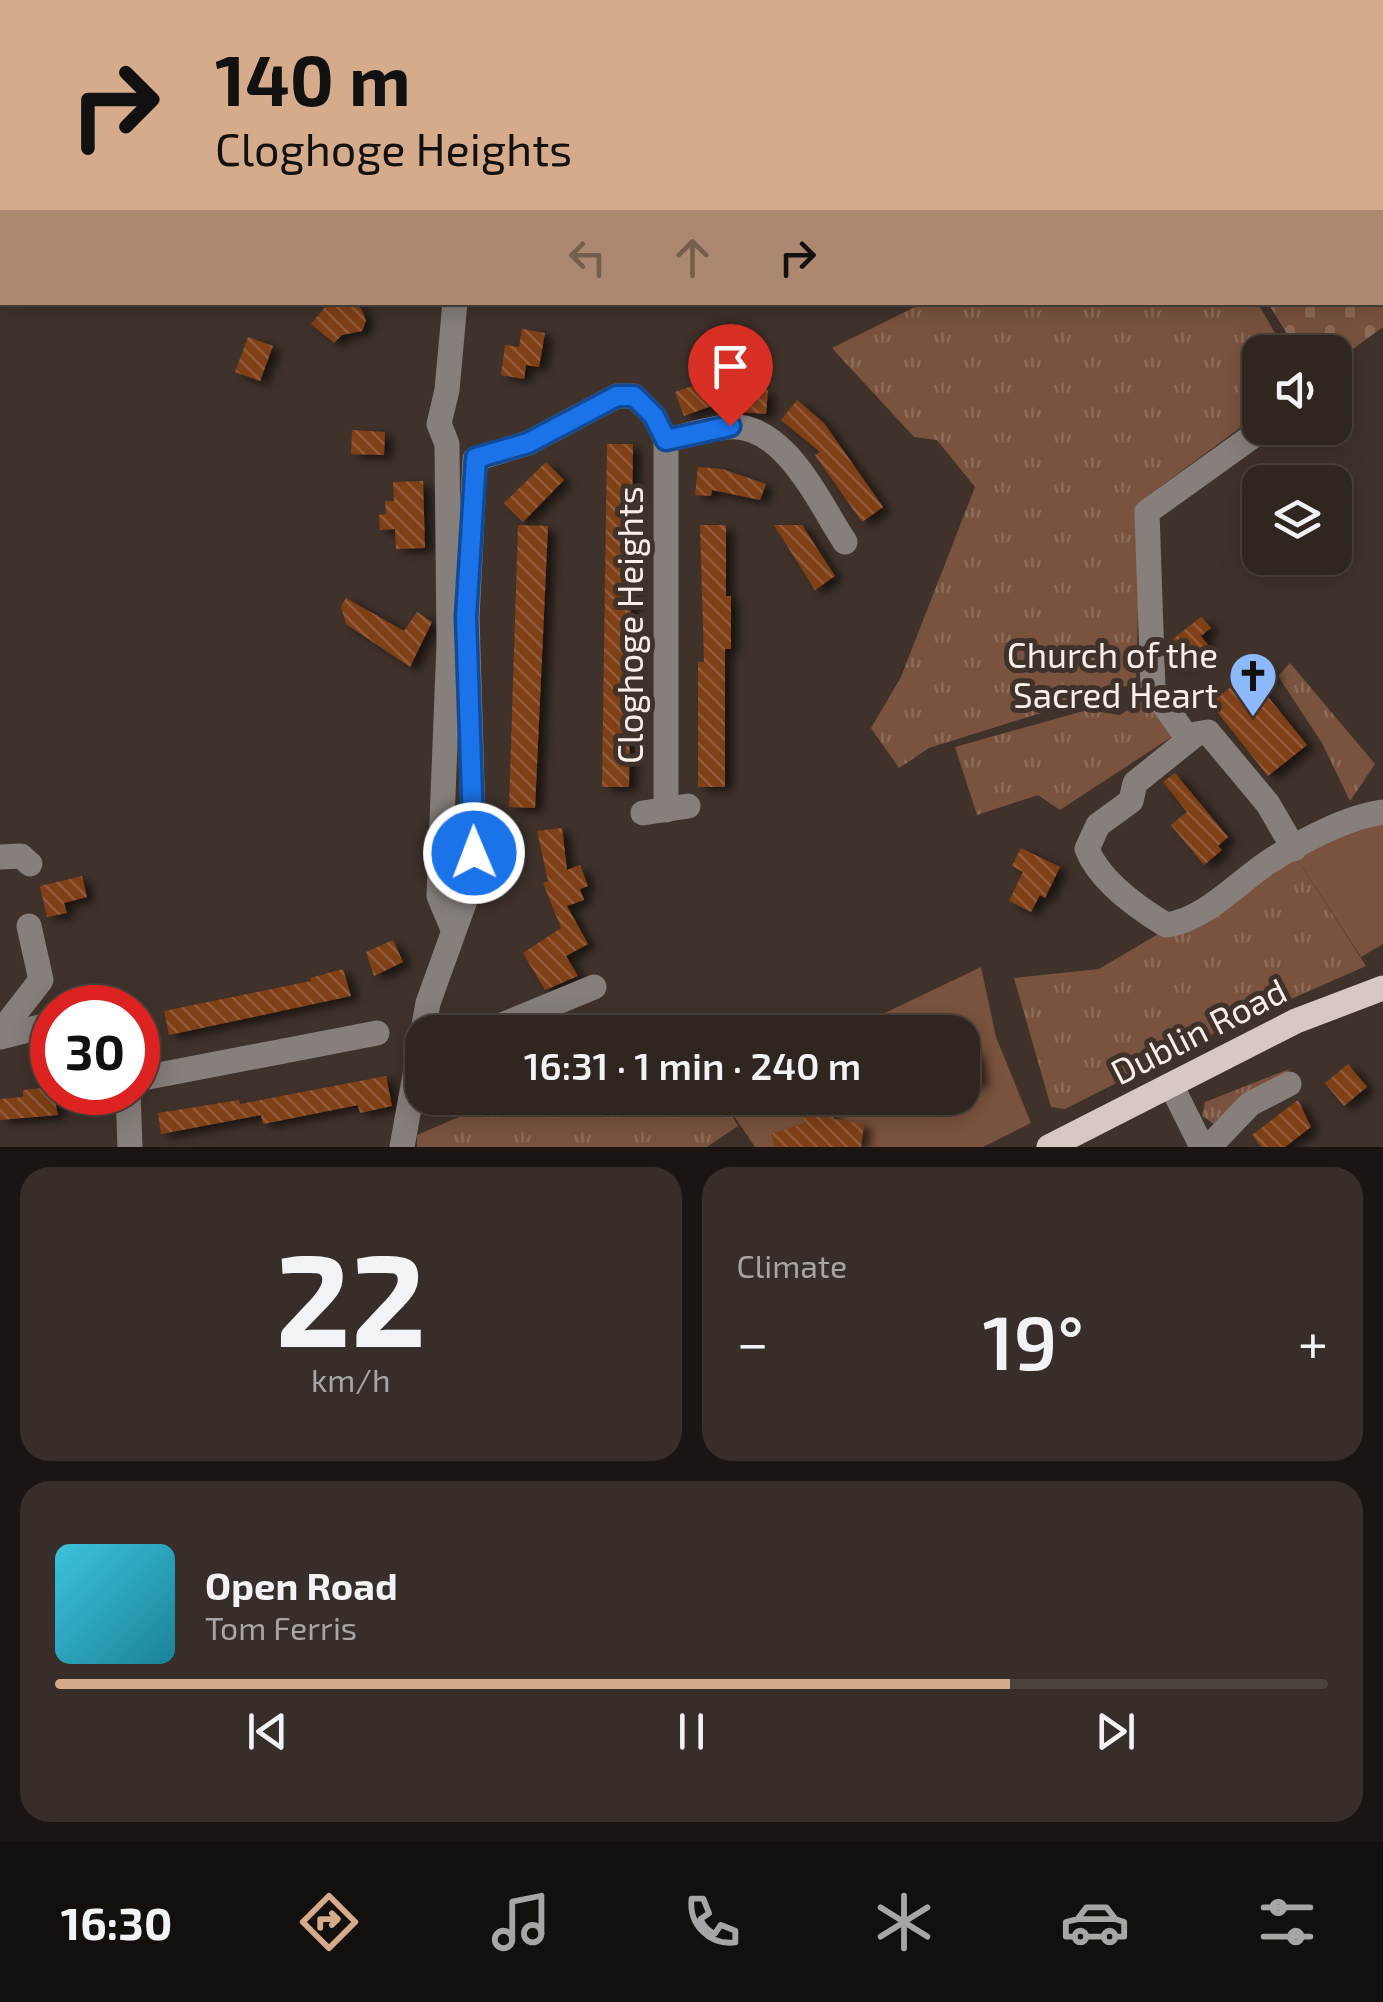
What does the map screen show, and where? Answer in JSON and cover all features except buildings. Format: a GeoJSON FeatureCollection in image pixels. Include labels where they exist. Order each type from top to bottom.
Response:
{"type":"FeatureCollection","features":[{"type":"Feature","properties":{"kind":"main road","name":"Dublin Road"},"geometry":{"type":"LineString","coordinates":[[1049,1147],[1296,1020],[1383,988]]}},
{"type":"Feature","properties":{"kind":"street"},"geometry":{"type":"LineString","coordinates":[[452,927],[439,896],[450,644],[447,444],[438,424],[447,390],[455,305]]}},
{"type":"Feature","properties":{"kind":"street","name":"Cloghoge Heights"},"geometry":{"type":"LineString","coordinates":[[426,1015],[452,927],[468,892],[474,853],[466,617],[476,458],[528,443],[617,396],[634,396],[654,416],[666,440],[666,810]]}},
{"type":"Feature","properties":{"kind":"street","name":"Cloghoge Heights"},"geometry":{"type":"LineString","coordinates":[[666,440],[730,426],[762,434],[796,468],[845,542]]}},
{"type":"Feature","properties":{"kind":"street"},"geometry":{"type":"LineString","coordinates":[[1188,740],[1152,689],[1146,512],[1242,444]]}},
{"type":"Feature","properties":{"kind":"street"},"geometry":{"type":"LineString","coordinates":[[1282,855],[1268,804],[1208,732],[1188,740],[1135,783],[1131,801],[1098,825],[1087,849],[1092,861],[1166,926],[1194,916],[1282,855],[1354,820],[1383,812]]}},
{"type":"Feature","properties":{"kind":"street"},"geometry":{"type":"LineString","coordinates":[[0,856],[21,856],[30,864]]}},
{"type":"Feature","properties":{"kind":"street"},"geometry":{"type":"LineString","coordinates":[[0,1035],[41,980],[30,926]]}},
{"type":"Feature","properties":{"kind":"street"},"geometry":{"type":"LineString","coordinates":[[526,1015],[594,987]]}},
{"type":"Feature","properties":{"kind":"street"},"geometry":{"type":"LineString","coordinates":[[0,1035],[30,1029]]}},
{"type":"Feature","properties":{"kind":"street"},"geometry":{"type":"LineString","coordinates":[[160,1075],[377,1033]]}},
{"type":"Feature","properties":{"kind":"street"},"geometry":{"type":"LineString","coordinates":[[1171,1085],[1205,1147],[1250,1104],[1289,1084]]}},
{"type":"Feature","properties":{"kind":"street"},"geometry":{"type":"LineString","coordinates":[[129,1115],[130,1147]]}},
{"type":"Feature","properties":{"kind":"street","name":"Cloghoge Heights"},"geometry":{"type":"LineString","coordinates":[[402,1147],[411,1115]]}},
{"type":"Feature","properties":{"kind":"green space"},"geometry":{"type":"Polygon","coordinates":[[[919,305],[1259,305],[1276,335],[1242,335],[1242,426],[1141,501],[1136,683],[929,748],[899,768],[871,728],[901,677],[975,487],[937,440],[914,437],[832,348],[919,305]]]}},
{"type":"Feature","properties":{"kind":"green space"},"geometry":{"type":"Polygon","coordinates":[[[1269,305],[1383,305],[1383,327],[1352,350],[1352,335],[1288,335],[1269,305]]]}},
{"type":"Feature","properties":{"kind":"green space"},"geometry":{"type":"Polygon","coordinates":[[[1290,663],[1375,764],[1350,801],[1322,743],[1278,676],[1290,663]]]}},
{"type":"Feature","properties":{"kind":"green space"},"geometry":{"type":"Polygon","coordinates":[[[1150,696],[1176,734],[1060,810],[1038,795],[977,815],[955,747],[1087,710],[1120,715],[1150,696]]]}},
{"type":"Feature","properties":{"kind":"green space"},"geometry":{"type":"Polygon","coordinates":[[[1383,817],[1383,944],[1361,957],[1294,854],[1383,817]]]}},
{"type":"Feature","properties":{"kind":"green space"},"geometry":{"type":"Polygon","coordinates":[[[1294,854],[1366,966],[1227,1027],[1065,1109],[1051,1107],[1014,978],[1099,969],[1294,854]]]}},
{"type":"Feature","properties":{"kind":"green space"},"geometry":{"type":"Polygon","coordinates":[[[981,967],[996,1037],[1031,1123],[983,1147],[755,1147],[733,1115],[980,1115],[980,1015],[881,1015],[981,967]]]}},
{"type":"Feature","properties":{"kind":"green space"},"geometry":{"type":"Polygon","coordinates":[[[1292,1068],[1214,1124],[1202,1116],[1205,1102],[1292,1068]]]}},
{"type":"Feature","properties":{"kind":"green space"},"geometry":{"type":"Polygon","coordinates":[[[463,1115],[732,1115],[738,1126],[707,1147],[417,1147],[417,1135],[463,1115]]]}},
{"type":"Feature","properties":{"kind":"place","name":"Church of the Sacred Heart"},"geometry":{"type":"Point","coordinates":[1253,718]}},
{"type":"Feature","properties":{"kind":"route"},"geometry":{"type":"LineString","coordinates":[[474,853],[466,617],[476,458],[528,443],[617,396],[634,396],[654,416],[666,440],[730,426]]}}]}
